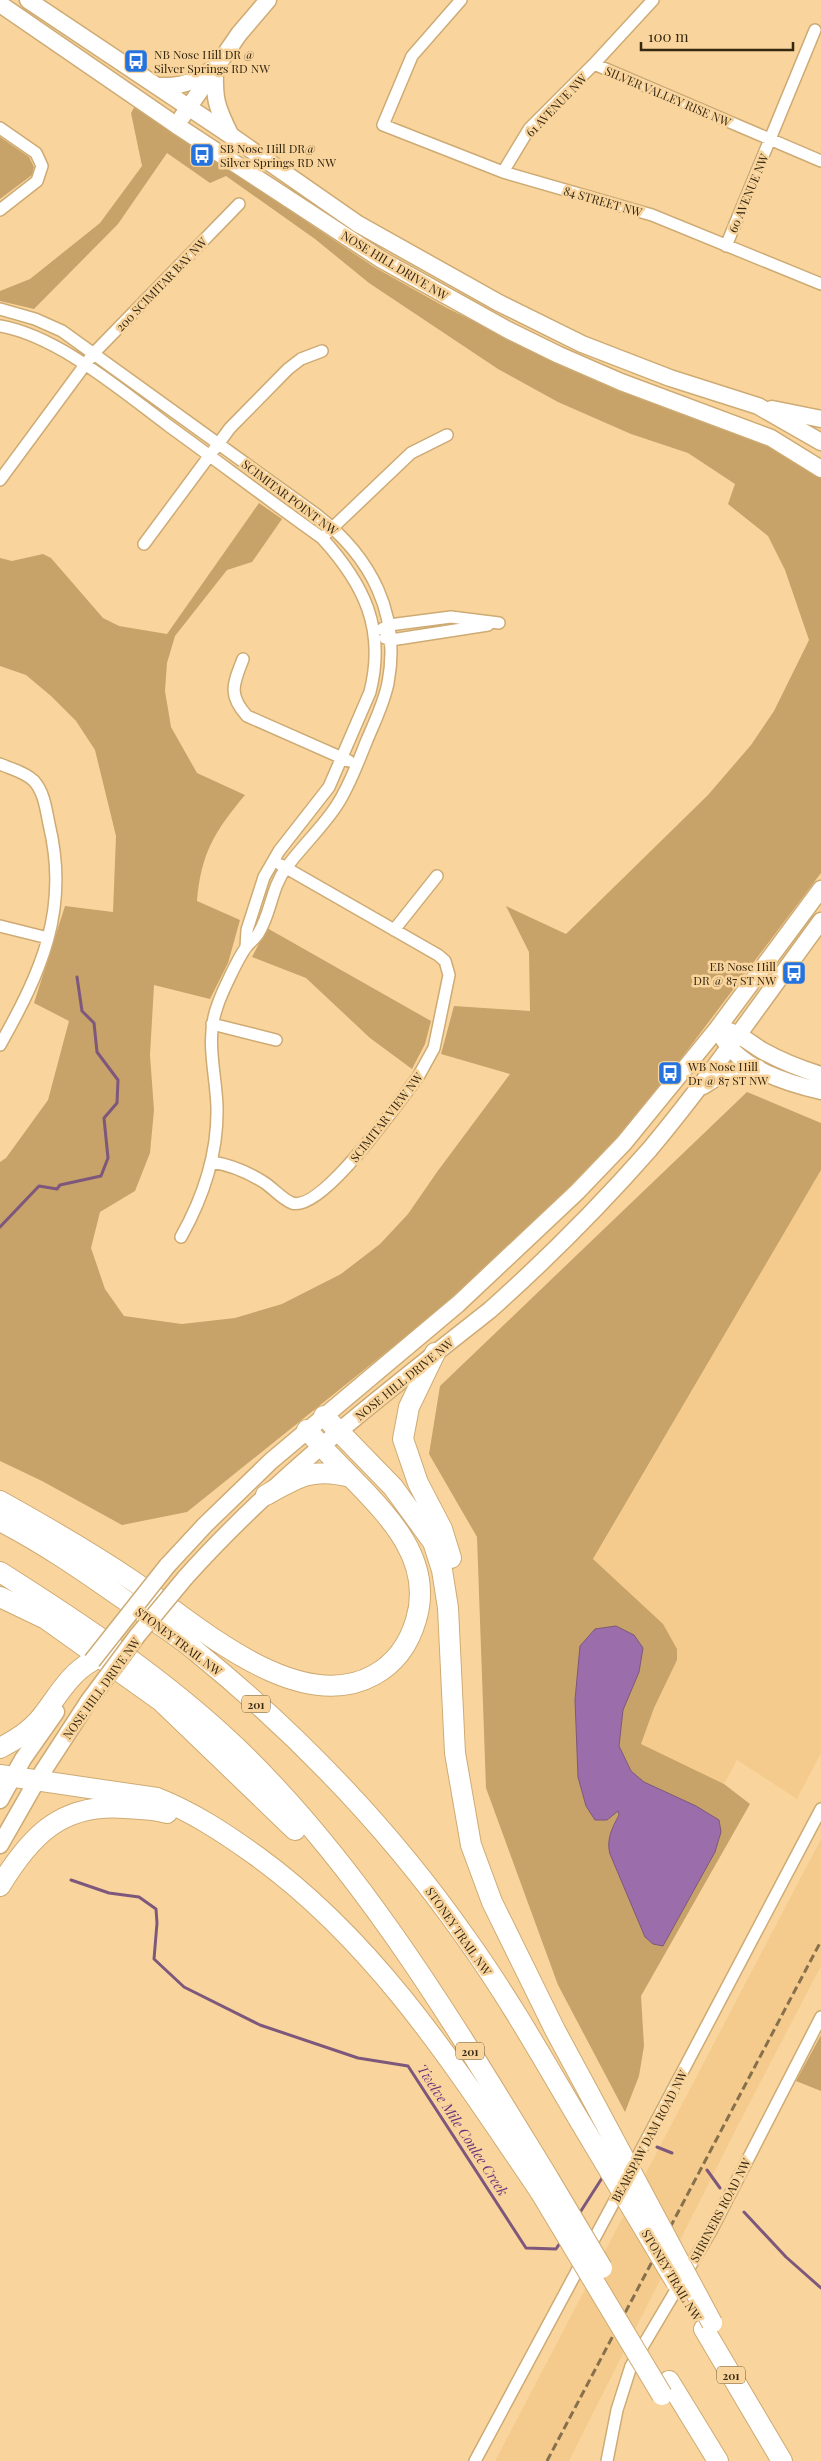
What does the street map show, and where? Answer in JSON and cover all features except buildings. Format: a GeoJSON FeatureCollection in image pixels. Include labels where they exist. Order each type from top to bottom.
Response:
{"type":"FeatureCollection","features":[{"type":"Feature","properties":{"kind":"highway"},"geometry":{"type":"LineString","coordinates":[[435,1353],[409,1407],[403,1439],[418,1483],[442,1529],[458,1584],[459,1611],[450,1689]]}},
{"type":"Feature","properties":{"kind":"highway"},"geometry":{"type":"LineString","coordinates":[[324,1416],[393,1487],[433,1542],[442,1570],[448,1608],[450,1689],[456,1761],[471,1845],[492,1902],[555,2030],[708,2326]]}},
{"type":"Feature","properties":{"kind":"highway"},"geometry":{"type":"LineString","coordinates":[[0,1501],[83,1548],[249,1660],[294,1681],[332,1688],[348,1686],[382,1671],[398,1657],[407,1644],[414,1626],[421,1595],[417,1571],[405,1540],[388,1516],[307,1430]]}},
{"type":"Feature","properties":{"kind":"highway"},"geometry":{"type":"LineString","coordinates":[[266,1495],[290,1482],[318,1472],[332,1472],[351,1477]]}},
{"type":"Feature","properties":{"kind":"highway","name":"STONEY TRAIL NW"},"geometry":{"type":"LineString","coordinates":[[0,1521],[82,1569],[196,1650],[293,1737],[355,1800],[406,1858],[467,1938],[510,2004],[578,2118],[708,2326],[782,2461]]}},
{"type":"Feature","properties":{"kind":"highway","name":"201"},"geometry":{"type":"LineString","coordinates":[[0,1572],[50,1604],[158,1679],[234,1746],[303,1818],[387,1926],[435,1995],[545,2186],[666,2388],[718,2461]]}},
{"type":"Feature","properties":{"kind":"highway"},"geometry":{"type":"LineString","coordinates":[[0,1597],[46,1619],[161,1701],[290,1824],[348,1892],[387,1926]]}},
{"type":"Feature","properties":{"kind":"highway"},"geometry":{"type":"LineString","coordinates":[[0,1748],[33,1726],[68,1687],[76,1670],[92,1661]]}},
{"type":"Feature","properties":{"kind":"highway"},"geometry":{"type":"LineString","coordinates":[[7,1776],[36,1782],[133,1793],[157,1798],[175,1805],[224,1834],[289,1880],[367,1954],[414,2011],[545,2186]]}},
{"type":"Feature","properties":{"kind":"highway"},"geometry":{"type":"LineString","coordinates":[[0,1886],[28,1845],[38,1834],[72,1813],[92,1808],[110,1807],[162,1812],[224,1834]]}},
{"type":"Feature","properties":{"kind":"highway"},"geometry":{"type":"LineString","coordinates":[[666,2388],[702,2461]]}},
{"type":"Feature","properties":{"kind":"main road","name":"NOSE HILL DRIVE NW"},"geometry":{"type":"LineString","coordinates":[[28,0],[230,135],[358,224],[499,303],[608,354],[670,378],[758,406],[821,442]]}},
{"type":"Feature","properties":{"kind":"main road"},"geometry":{"type":"LineString","coordinates":[[176,125],[216,67],[268,0]]}},
{"type":"Feature","properties":{"kind":"main road","name":"NOSE HILL DRIVE NW"},"geometry":{"type":"LineString","coordinates":[[0,4],[176,125],[382,260],[508,330],[621,382],[771,438],[821,469]]}},
{"type":"Feature","properties":{"kind":"main road"},"geometry":{"type":"LineString","coordinates":[[157,86],[179,86],[190,83],[216,67]]}},
{"type":"Feature","properties":{"kind":"main road"},"geometry":{"type":"LineString","coordinates":[[216,67],[214,96],[216,107],[230,135]]}},
{"type":"Feature","properties":{"kind":"main road"},"geometry":{"type":"LineString","coordinates":[[758,406],[821,418]]}},
{"type":"Feature","properties":{"kind":"main road","name":"NOSE HILL DRIVE NW"},"geometry":{"type":"LineString","coordinates":[[92,1661],[166,1566],[243,1487],[307,1430],[458,1304],[577,1192],[630,1136],[717,1029],[821,889]]}},
{"type":"Feature","properties":{"kind":"main road","name":"NOSE HILL DRIVE NW"},"geometry":{"type":"LineString","coordinates":[[0,1845],[36,1782],[88,1702],[137,1636],[185,1578],[225,1533],[266,1495],[322,1446],[490,1310],[571,1234],[650,1148],[696,1090],[821,921]]}},
{"type":"Feature","properties":{"kind":"main road"},"geometry":{"type":"LineString","coordinates":[[717,1029],[733,1040],[758,1068]]}},
{"type":"Feature","properties":{"kind":"main road"},"geometry":{"type":"LineString","coordinates":[[733,1040],[821,1075]]}},
{"type":"Feature","properties":{"kind":"main road"},"geometry":{"type":"LineString","coordinates":[[696,1090],[726,1072],[740,1068],[758,1068],[794,1084],[821,1091]]}},
{"type":"Feature","properties":{"kind":"main road","name":"NOSE HILL DRIVE NW"},"geometry":{"type":"LineString","coordinates":[[0,1800],[7,1776],[68,1687]]}},
{"type":"Feature","properties":{"kind":"street","name":"84 STREET NW"},"geometry":{"type":"LineString","coordinates":[[461,0],[412,56],[383,125],[503,172],[652,215],[821,284]]}},
{"type":"Feature","properties":{"kind":"street","name":"SILVER VALLEY RISE NW"},"geometry":{"type":"LineString","coordinates":[[653,0],[594,64],[821,162]]}},
{"type":"Feature","properties":{"kind":"street","name":"60 AVENUE NW"},"geometry":{"type":"LineString","coordinates":[[726,246],[815,30]]}},
{"type":"Feature","properties":{"kind":"street","name":"61 AVENUE NW"},"geometry":{"type":"LineString","coordinates":[[503,172],[529,129],[594,64]]}},
{"type":"Feature","properties":{"kind":"street"},"geometry":{"type":"LineString","coordinates":[[0,128],[36,153],[42,166],[37,181],[0,210]]}},
{"type":"Feature","properties":{"kind":"street","name":"200 SCIMITAR BAY NW"},"geometry":{"type":"LineString","coordinates":[[0,480],[93,354],[239,204]]}},
{"type":"Feature","properties":{"kind":"street","name":"SCIMITAR POINT NW"},"geometry":{"type":"LineString","coordinates":[[0,309],[48,324],[62,331],[333,528],[364,562],[381,596],[389,625],[391,655],[385,696],[357,764],[337,805],[286,868],[276,886],[258,934],[246,947],[222,993],[212,1024],[211,1050],[217,1107],[212,1162],[201,1199],[181,1237]]}},
{"type":"Feature","properties":{"kind":"street","name":"SCIMITAR POINT NW"},"geometry":{"type":"LineString","coordinates":[[0,326],[25,332],[43,340],[84,365],[322,538],[343,561],[355,578],[368,609],[374,633],[373,680],[363,710],[329,787],[272,861],[264,877],[247,930],[246,947]]}},
{"type":"Feature","properties":{"kind":"street"},"geometry":{"type":"LineString","coordinates":[[144,544],[217,443],[288,368],[301,359],[322,351]]}},
{"type":"Feature","properties":{"kind":"street"},"geometry":{"type":"LineString","coordinates":[[322,538],[411,453],[447,435]]}},
{"type":"Feature","properties":{"kind":"street"},"geometry":{"type":"LineString","coordinates":[[451,617],[499,623],[391,640],[374,633],[389,625],[451,617]]}},
{"type":"Feature","properties":{"kind":"street"},"geometry":{"type":"LineString","coordinates":[[243,658],[232,686],[239,707],[247,716],[357,764]]}},
{"type":"Feature","properties":{"kind":"street"},"geometry":{"type":"LineString","coordinates":[[0,764],[29,777],[42,794],[52,834],[56,885],[52,921],[32,988],[0,1045]]}},
{"type":"Feature","properties":{"kind":"street","name":"SCIMITAR VIEW NW"},"geometry":{"type":"LineString","coordinates":[[212,1162],[226,1164],[254,1176],[286,1200],[299,1204],[308,1202],[328,1187],[346,1168],[418,1077],[427,1064],[437,1038],[449,971],[445,962],[438,955],[272,861]]}},
{"type":"Feature","properties":{"kind":"street"},"geometry":{"type":"LineString","coordinates":[[394,930],[437,876]]}},
{"type":"Feature","properties":{"kind":"street"},"geometry":{"type":"LineString","coordinates":[[0,926],[48,938]]}},
{"type":"Feature","properties":{"kind":"street"},"geometry":{"type":"LineString","coordinates":[[212,1024],[276,1040]]}},
{"type":"Feature","properties":{"kind":"street","name":"BEARSPAW DAM ROAD NW"},"geometry":{"type":"LineString","coordinates":[[475,2461],[821,1809]]}},
{"type":"Feature","properties":{"kind":"street","name":"SHRINERS ROAD NW"},"geometry":{"type":"LineString","coordinates":[[607,2461],[617,2410],[631,2366],[711,2232],[821,2017]]}},
{"type":"Feature","properties":{"kind":"shaded area"},"geometry":{"type":"Polygon","coordinates":[[[135,106],[374,267],[447,308],[583,375],[762,443],[821,477],[821,873],[621,1136],[567,1192],[466,1288],[187,1512],[122,1525],[42,1481],[0,1461],[0,1162],[6,1158],[48,1100],[69,1021],[34,1003],[65,906],[113,912],[116,836],[95,750],[76,721],[26,675],[0,666],[0,558],[12,561],[43,554],[51,558],[103,618],[119,626],[167,634],[259,503],[282,519],[252,562],[227,570],[175,636],[167,663],[165,691],[171,727],[197,773],[245,795],[225,820],[211,844],[202,869],[197,901],[240,920],[228,963],[210,999],[154,985],[150,1055],[154,1110],[150,1153],[135,1191],[100,1212],[91,1248],[105,1289],[124,1316],[182,1324],[235,1318],[282,1304],[341,1274],[380,1244],[408,1214],[510,1074],[441,1054],[454,1006],[530,1011],[529,952],[506,906],[566,934],[708,795],[751,745],[774,711],[809,640],[785,570],[768,536],[728,504],[735,484],[688,453],[631,434],[558,402],[498,369],[369,283],[315,239],[226,176],[210,183],[167,153],[118,224],[34,309],[0,301],[0,291],[30,279],[100,223],[142,166],[131,113],[135,106]]]}},
{"type":"Feature","properties":{"kind":"shaded area"},"geometry":{"type":"Polygon","coordinates":[[[0,137],[29,157],[34,167],[32,175],[0,199],[0,137]]]}},
{"type":"Feature","properties":{"kind":"shaded area"},"geometry":{"type":"Polygon","coordinates":[[[267,928],[431,1021],[425,1044],[412,1069],[370,1038],[306,978],[252,957],[267,928]]]}},
{"type":"Feature","properties":{"kind":"shaded area"},"geometry":{"type":"Polygon","coordinates":[[[747,1092],[821,1123],[821,1170],[593,1559],[663,1624],[677,1649],[677,1660],[654,1708],[641,1744],[724,1784],[750,1804],[641,1996],[644,2046],[639,2076],[625,2112],[558,1985],[486,1788],[477,1537],[429,1454],[440,1386],[747,1092]]]}},
{"type":"Feature","properties":{"kind":"shaded area"},"geometry":{"type":"Polygon","coordinates":[[[821,1170],[821,1753],[797,1799],[737,1760],[724,1784],[641,1744],[654,1708],[677,1660],[593,1560],[821,1170]]]}},
{"type":"Feature","properties":{"kind":"shaded area"},"geometry":{"type":"Polygon","coordinates":[[[616,1626],[634,1635],[643,1648],[639,1672],[623,1710],[619,1746],[631,1771],[644,1782],[696,1806],[719,1820],[721,1832],[715,1852],[663,1946],[653,1944],[645,1937],[610,1854],[609,1839],[619,1815],[618,1811],[607,1820],[595,1820],[586,1806],[578,1777],[575,1700],[580,1646],[595,1629],[616,1626]]]}},
{"type":"Feature","properties":{"kind":"shaded area"},"geometry":{"type":"Polygon","coordinates":[[[821,1839],[821,1966],[732,2137],[569,2461],[495,2461],[821,1839]]]}},
{"type":"Feature","properties":{"kind":"shaded area"},"geometry":{"type":"Polygon","coordinates":[[[821,2035],[821,2091],[796,2081],[821,2035]]]}},
{"type":"Feature","properties":{"kind":"waterway"},"geometry":{"type":"LineString","coordinates":[[0,1227],[39,1186],[57,1189],[60,1185],[101,1176],[108,1158],[104,1118],[117,1103],[118,1080],[97,1052],[94,1023],[82,1011],[77,977]]}},
{"type":"Feature","properties":{"kind":"waterway","name":"Twelve Mile Coulee Creek"},"geometry":{"type":"LineString","coordinates":[[71,1880],[109,1893],[139,1897],[156,1909],[157,1923],[154,1959],[184,1987],[260,2025],[358,2058],[408,2066],[526,2248],[556,2249],[562,2240]]}},
{"type":"Feature","properties":{"kind":"waterway"},"geometry":{"type":"LineString","coordinates":[[657,2147],[672,2153]]}},
{"type":"Feature","properties":{"kind":"waterway"},"geometry":{"type":"LineString","coordinates":[[707,2170],[720,2188]]}},
{"type":"Feature","properties":{"kind":"waterway","name":"Twelve Mile Coulee Creek"},"geometry":{"type":"LineString","coordinates":[[579,2214],[604,2175]]}},
{"type":"Feature","properties":{"kind":"waterway"},"geometry":{"type":"LineString","coordinates":[[744,2212],[786,2257],[821,2288]]}},
{"type":"Feature","properties":{"kind":"railway"},"geometry":{"type":"LineString","coordinates":[[547,2461],[821,1941]]}},
{"type":"Feature","properties":{"kind":"place","name":"NB Nose Hill DR @ Silver Springs RD NW"},"geometry":{"type":"Point","coordinates":[136,61]}},
{"type":"Feature","properties":{"kind":"place","name":"SB Nose Hill DR@ Silver Springs RD NW"},"geometry":{"type":"Point","coordinates":[202,155]}},
{"type":"Feature","properties":{"kind":"place","name":"EB Nose Hill DR @ 87 ST NW"},"geometry":{"type":"Point","coordinates":[794,973]}},
{"type":"Feature","properties":{"kind":"place","name":"WB Nose Hill Dr @ 87 ST NW"},"geometry":{"type":"Point","coordinates":[670,1073]}}]}
